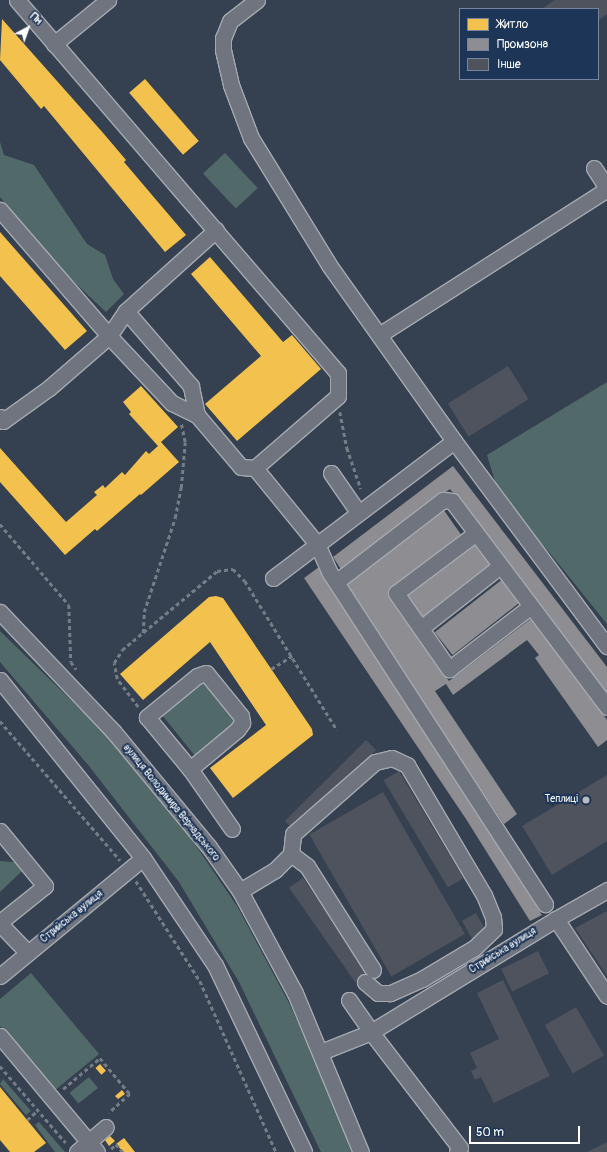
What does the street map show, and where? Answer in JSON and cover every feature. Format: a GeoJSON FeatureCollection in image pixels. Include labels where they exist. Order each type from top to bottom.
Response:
{"type":"FeatureCollection","features":[{"type":"Feature","properties":{"kind":"street"},"geometry":{"type":"LineString","coordinates":[[0,210],[109,336],[172,403],[197,415],[242,467],[255,468],[338,396],[338,373],[17,0]]}},
{"type":"Feature","properties":{"kind":"street"},"geometry":{"type":"LineString","coordinates":[[54,44],[108,0]]}},
{"type":"Feature","properties":{"kind":"street"},"geometry":{"type":"LineString","coordinates":[[257,0],[230,21],[223,38],[226,65],[251,138],[329,265],[454,441],[607,646]]}},
{"type":"Feature","properties":{"kind":"street"},"geometry":{"type":"LineString","coordinates":[[379,335],[607,189],[594,168]]}},
{"type":"Feature","properties":{"kind":"street"},"geometry":{"type":"LineString","coordinates":[[0,417],[4,421],[49,388],[109,336],[126,312],[216,230]]}},
{"type":"Feature","properties":{"kind":"street"},"geometry":{"type":"LineString","coordinates":[[126,312],[191,386],[197,415]]}},
{"type":"Feature","properties":{"kind":"street"},"geometry":{"type":"LineString","coordinates":[[273,578],[362,509],[454,441]]}},
{"type":"Feature","properties":{"kind":"street"},"geometry":{"type":"LineString","coordinates":[[255,468],[317,544],[336,582],[545,904]]}},
{"type":"Feature","properties":{"kind":"street"},"geometry":{"type":"LineString","coordinates":[[331,473],[362,509]]}},
{"type":"Feature","properties":{"kind":"street"},"geometry":{"type":"LineString","coordinates":[[336,582],[443,500],[452,501],[607,707]]}},
{"type":"Feature","properties":{"kind":"street"},"geometry":{"type":"LineString","coordinates":[[476,533],[396,593],[449,669],[532,606]]}},
{"type":"Feature","properties":{"kind":"street"},"geometry":{"type":"LineString","coordinates":[[421,628],[500,566]]}},
{"type":"Feature","properties":{"kind":"street","name":"вулиця Володимира Вернадського"},"geometry":{"type":"LineString","coordinates":[[0,612],[113,732],[209,847],[240,891],[295,993],[321,1052],[361,1152]]}},
{"type":"Feature","properties":{"kind":"street"},"geometry":{"type":"LineString","coordinates":[[190,769],[237,730],[242,723],[241,716],[212,678],[206,673],[196,676],[147,717],[190,769],[232,829]]}},
{"type":"Feature","properties":{"kind":"street"},"geometry":{"type":"LineString","coordinates":[[0,680],[143,858],[215,965],[304,1152]]}},
{"type":"Feature","properties":{"kind":"street"},"geometry":{"type":"LineString","coordinates":[[240,891],[275,870],[291,854],[293,834],[375,762],[392,758],[407,765],[484,895],[493,917],[494,929],[474,948],[422,979],[393,992],[378,993],[307,866],[291,854]]}},
{"type":"Feature","properties":{"kind":"street"},"geometry":{"type":"LineString","coordinates":[[0,831],[45,886],[0,923],[28,953]]}},
{"type":"Feature","properties":{"kind":"street","name":"Стрийська вулиця"},"geometry":{"type":"LineString","coordinates":[[0,976],[143,858]]}},
{"type":"Feature","properties":{"kind":"street","name":"Стрийська вулиця"},"geometry":{"type":"LineString","coordinates":[[321,1052],[371,1032],[556,919],[607,890]]}},
{"type":"Feature","properties":{"kind":"street"},"geometry":{"type":"LineString","coordinates":[[556,919],[607,996]]}},
{"type":"Feature","properties":{"kind":"street"},"geometry":{"type":"LineString","coordinates":[[350,1000],[371,1032],[460,1148],[457,1152]]}},
{"type":"Feature","properties":{"kind":"street"},"geometry":{"type":"LineString","coordinates":[[0,1036],[93,1147]]}},
{"type":"Feature","properties":{"kind":"street"},"geometry":{"type":"LineString","coordinates":[[93,1147],[105,1123]]}},
{"type":"Feature","properties":{"kind":"street"},"geometry":{"type":"LineString","coordinates":[[74,1151],[93,1147]]}},
{"type":"Feature","properties":{"kind":"path"},"geometry":{"type":"LineString","coordinates":[[338,396],[342,428],[362,509]]}},
{"type":"Feature","properties":{"kind":"path"},"geometry":{"type":"LineString","coordinates":[[143,633],[144,612],[175,518],[182,482],[185,442],[182,425],[172,403]]}},
{"type":"Feature","properties":{"kind":"path"},"geometry":{"type":"LineString","coordinates":[[0,524],[69,605],[71,662],[80,675]]}},
{"type":"Feature","properties":{"kind":"path"},"geometry":{"type":"LineString","coordinates":[[147,717],[117,679],[114,663],[122,650],[217,572],[232,569],[245,581],[337,730]]}},
{"type":"Feature","properties":{"kind":"path"},"geometry":{"type":"LineString","coordinates":[[271,669],[292,656]]}},
{"type":"Feature","properties":{"kind":"path"},"geometry":{"type":"LineString","coordinates":[[0,721],[129,870],[200,981],[276,1152]]}},
{"type":"Feature","properties":{"kind":"path"},"geometry":{"type":"LineString","coordinates":[[61,1091],[100,1058],[130,1094],[105,1123]]}},
{"type":"Feature","properties":{"kind":"path"},"geometry":{"type":"LineString","coordinates":[[0,1066],[1,1069],[74,1151]]}},
{"type":"Feature","properties":{"kind":"path"},"geometry":{"type":"LineString","coordinates":[[27,1120],[38,1110]]}},
{"type":"Feature","properties":{"kind":"path"},"geometry":{"type":"LineString","coordinates":[[116,1144],[123,1152]]}},
{"type":"Feature","properties":{"kind":"green space"},"geometry":{"type":"Polygon","coordinates":[[[0,142],[4,155],[34,165],[87,244],[105,255],[113,279],[124,294],[106,312],[57,266],[0,197],[0,142]]]}},
{"type":"Feature","properties":{"kind":"green space"},"geometry":{"type":"Polygon","coordinates":[[[225,153],[258,188],[236,209],[203,173],[225,153]]]}},
{"type":"Feature","properties":{"kind":"green space"},"geometry":{"type":"Polygon","coordinates":[[[607,382],[607,624],[549,552],[501,501],[487,455],[607,382]]]}},
{"type":"Feature","properties":{"kind":"green space"},"geometry":{"type":"Polygon","coordinates":[[[0,631],[112,740],[181,824],[237,906],[290,1005],[340,1117],[351,1152],[321,1152],[239,982],[179,882],[89,766],[0,662],[0,631]]]}},
{"type":"Feature","properties":{"kind":"green space"},"geometry":{"type":"Polygon","coordinates":[[[201,679],[238,724],[196,757],[160,712],[201,679]]]}},
{"type":"Feature","properties":{"kind":"green space"},"geometry":{"type":"Polygon","coordinates":[[[0,861],[14,862],[22,871],[0,892],[0,861]]]}},
{"type":"Feature","properties":{"kind":"green space"},"geometry":{"type":"Polygon","coordinates":[[[31,973],[99,1054],[54,1091],[0,1026],[0,999],[31,973]]]}},
{"type":"Feature","properties":{"kind":"green space"},"geometry":{"type":"Polygon","coordinates":[[[89,1077],[98,1088],[78,1104],[70,1093],[89,1077]]]}},
{"type":"Feature","properties":{"kind":"green space"},"geometry":{"type":"Polygon","coordinates":[[[3,1079],[31,1111],[26,1115],[0,1084],[3,1079]]]}},
{"type":"Feature","properties":{"kind":"green space"},"geometry":{"type":"Polygon","coordinates":[[[39,1122],[65,1152],[55,1152],[35,1125],[39,1122]]]}},
{"type":"Feature","properties":{"kind":"building: Житло"},"geometry":{"type":"Polygon","coordinates":[[[2,19],[104,134],[126,160],[124,162],[186,235],[165,252],[44,106],[41,109],[0,60],[2,19]]]}},
{"type":"Feature","properties":{"kind":"building: Житло"},"geometry":{"type":"Polygon","coordinates":[[[145,79],[199,141],[183,155],[129,93],[145,79]]]}},
{"type":"Feature","properties":{"kind":"building: Житло"},"geometry":{"type":"Polygon","coordinates":[[[0,232],[87,331],[65,350],[0,276],[0,232]]]}},
{"type":"Feature","properties":{"kind":"building: Житло"},"geometry":{"type":"Polygon","coordinates":[[[210,257],[283,342],[292,335],[321,369],[237,441],[205,404],[261,356],[191,274],[210,257]]]}},
{"type":"Feature","properties":{"kind":"building: Житло"},"geometry":{"type":"Polygon","coordinates":[[[141,386],[178,427],[161,442],[179,462],[97,531],[95,529],[65,555],[0,482],[0,448],[66,522],[97,495],[94,492],[103,485],[105,488],[122,472],[125,475],[146,451],[149,454],[158,446],[129,414],[131,412],[123,402],[141,386]]]}},
{"type":"Feature","properties":{"kind":"building: Житло"},"geometry":{"type":"Polygon","coordinates":[[[216,596],[223,598],[312,729],[313,735],[233,798],[210,768],[266,725],[210,642],[143,700],[120,674],[209,597],[216,596]]]}},
{"type":"Feature","properties":{"kind":"building: Житло"},"geometry":{"type":"Polygon","coordinates":[[[100,1064],[106,1071],[101,1075],[95,1068],[100,1064]]]}},
{"type":"Feature","properties":{"kind":"building: Житло"},"geometry":{"type":"Polygon","coordinates":[[[0,1087],[46,1143],[34,1152],[10,1152],[0,1140],[0,1087]]]}},
{"type":"Feature","properties":{"kind":"building: Житло"},"geometry":{"type":"Polygon","coordinates":[[[122,1090],[125,1094],[118,1099],[115,1096],[122,1090]]]}},
{"type":"Feature","properties":{"kind":"building: Житло"},"geometry":{"type":"Polygon","coordinates":[[[110,1136],[115,1141],[109,1146],[105,1140],[110,1136]]]}},
{"type":"Feature","properties":{"kind":"building: Житло"},"geometry":{"type":"Polygon","coordinates":[[[124,1138],[135,1152],[123,1152],[116,1144],[124,1138]]]}},
{"type":"Feature","properties":{"kind":"building: Промзона"},"geometry":{"type":"Polygon","coordinates":[[[453,466],[607,667],[607,696],[450,489],[342,571],[333,557],[453,466]]]}},
{"type":"Feature","properties":{"kind":"building: Промзона"},"geometry":{"type":"Polygon","coordinates":[[[443,509],[462,536],[388,592],[449,681],[532,618],[548,637],[607,720],[607,740],[598,747],[535,658],[539,655],[527,640],[453,695],[446,684],[435,691],[517,814],[504,824],[344,584],[443,509]]]}},
{"type":"Feature","properties":{"kind":"building: Промзона"},"geometry":{"type":"Polygon","coordinates":[[[476,542],[495,566],[426,621],[407,596],[476,542]]]}},
{"type":"Feature","properties":{"kind":"building: Промзона"},"geometry":{"type":"Polygon","coordinates":[[[319,567],[542,915],[530,921],[466,819],[304,578],[319,567]]]}},
{"type":"Feature","properties":{"kind":"building: Промзона"},"geometry":{"type":"Polygon","coordinates":[[[504,578],[522,601],[453,655],[435,632],[504,578]]]}},
{"type":"Feature","properties":{"kind":"building: Інше"},"geometry":{"type":"Polygon","coordinates":[[[554,0],[607,0],[607,14],[599,20],[599,8],[543,8],[554,0]]]}},
{"type":"Feature","properties":{"kind":"building: Інше"},"geometry":{"type":"Polygon","coordinates":[[[508,366],[529,399],[468,437],[448,404],[508,366]]]}},
{"type":"Feature","properties":{"kind":"building: Інше"},"geometry":{"type":"Polygon","coordinates":[[[366,740],[376,750],[295,831],[285,821],[366,740]]]}},
{"type":"Feature","properties":{"kind":"building: Інше"},"geometry":{"type":"Polygon","coordinates":[[[399,771],[463,878],[448,887],[384,780],[399,771]]]}},
{"type":"Feature","properties":{"kind":"building: Інше","name":"Теплиці"},"geometry":{"type":"Polygon","coordinates":[[[607,775],[607,841],[552,875],[522,826],[607,775]]]}},
{"type":"Feature","properties":{"kind":"building: Інше"},"geometry":{"type":"Polygon","coordinates":[[[383,792],[465,934],[391,977],[309,834],[383,792]]]}},
{"type":"Feature","properties":{"kind":"building: Інше"},"geometry":{"type":"Polygon","coordinates":[[[303,878],[371,975],[357,984],[289,888],[303,878]]]}},
{"type":"Feature","properties":{"kind":"building: Інше"},"geometry":{"type":"Polygon","coordinates":[[[607,911],[607,976],[575,928],[607,911]]]}},
{"type":"Feature","properties":{"kind":"building: Інше"},"geometry":{"type":"Polygon","coordinates":[[[476,913],[487,933],[473,941],[462,921],[476,913]]]}},
{"type":"Feature","properties":{"kind":"building: Інше"},"geometry":{"type":"Polygon","coordinates":[[[538,951],[549,973],[512,991],[501,969],[538,951]]]}},
{"type":"Feature","properties":{"kind":"building: Інше"},"geometry":{"type":"Polygon","coordinates":[[[503,980],[550,1076],[494,1103],[481,1077],[475,1080],[471,1071],[477,1068],[470,1053],[499,1039],[477,993],[503,980]]]}},
{"type":"Feature","properties":{"kind":"building: Інше"},"geometry":{"type":"Polygon","coordinates":[[[576,1007],[604,1055],[573,1073],[545,1025],[576,1007]]]}},
{"type":"Feature","properties":{"kind":"building: Інше"},"geometry":{"type":"Polygon","coordinates":[[[607,1142],[607,1152],[587,1152],[607,1142]]]}},
{"type":"Feature","properties":{"kind":"place","name":"Теплиці"},"geometry":{"type":"Point","coordinates":[586,800]}}]}
